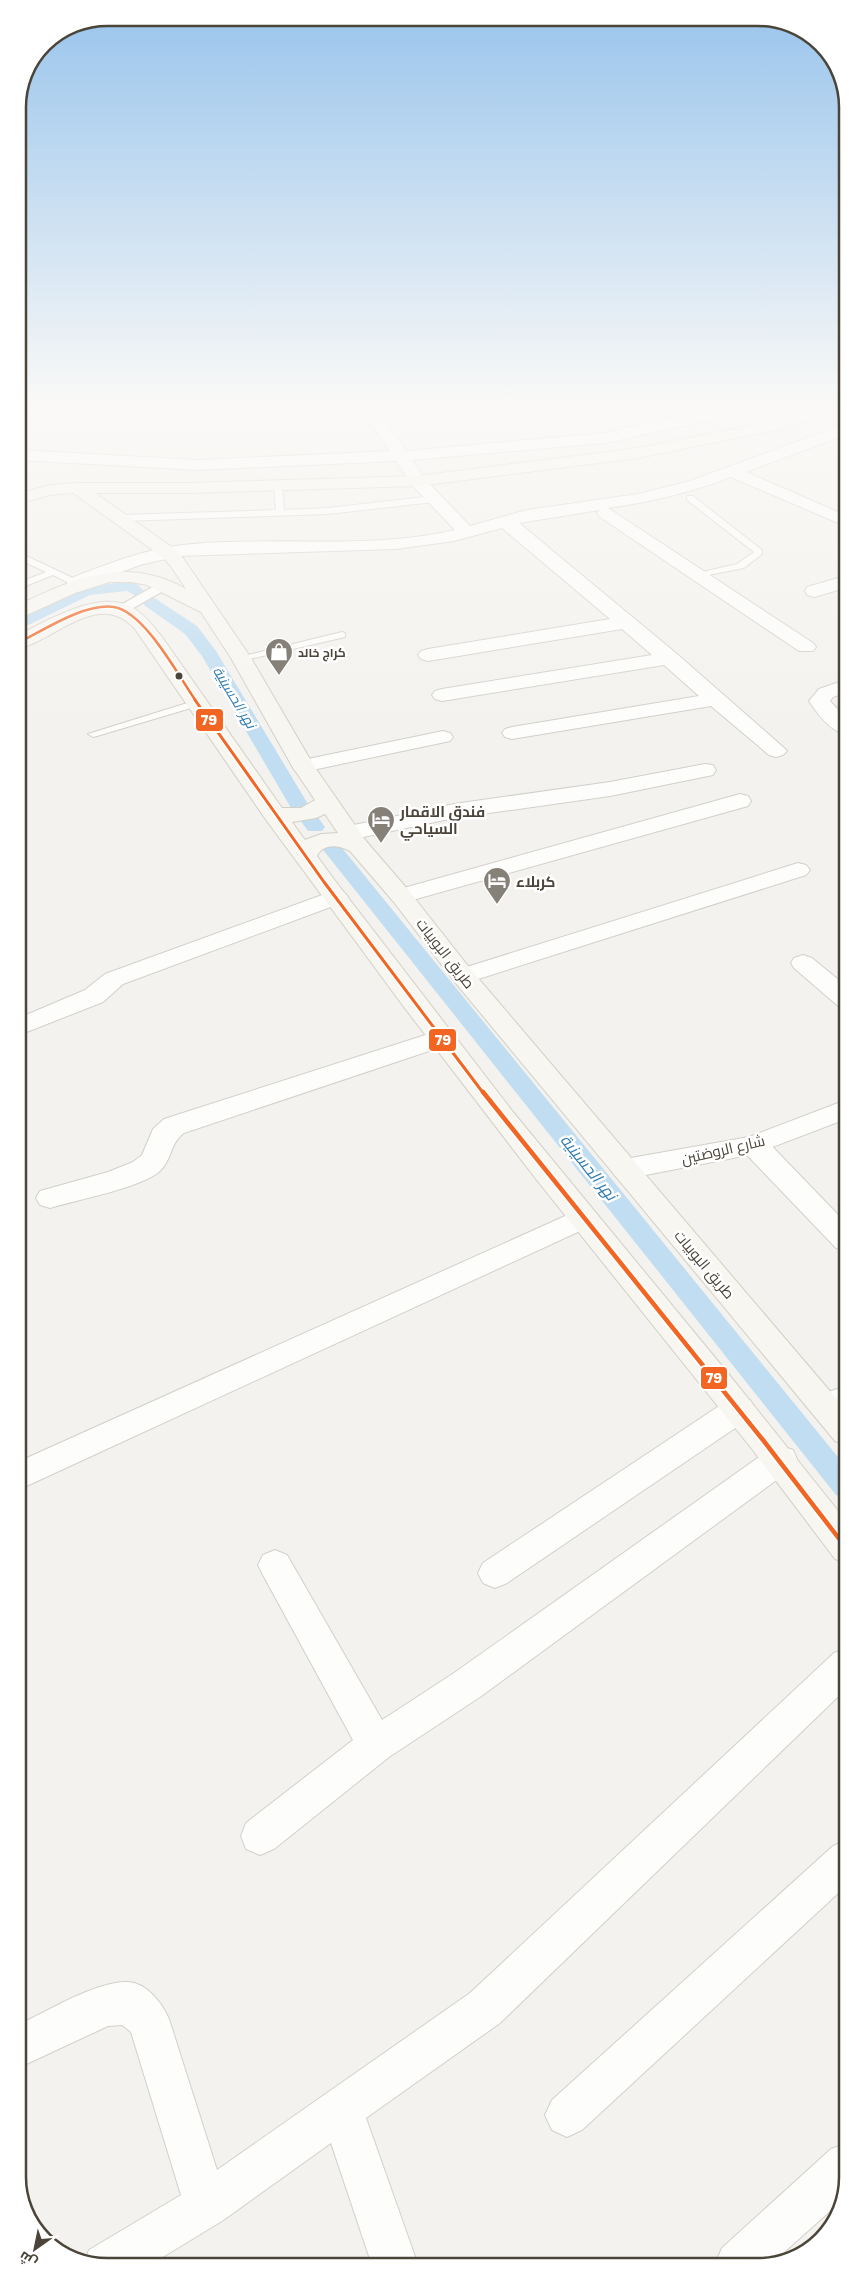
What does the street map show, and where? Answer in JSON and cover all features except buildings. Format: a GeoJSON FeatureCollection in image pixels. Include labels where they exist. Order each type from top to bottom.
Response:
{"type":"FeatureCollection","features":[{"type":"Feature","properties":{"kind":"main road"},"geometry":{"type":"LineString","coordinates":[[107,509],[172,557],[211,612]]}},
{"type":"Feature","properties":{"kind":"main road","name":"طريق البوبيات"},"geometry":{"type":"LineString","coordinates":[[26,608],[76,584],[121,576],[142,578],[165,584],[211,612],[241,658],[303,766],[354,840],[401,896],[463,976],[625,1169],[836,1402]]}},
{"type":"Feature","properties":{"kind":"main road"},"geometry":{"type":"LineString","coordinates":[[26,639],[85,612],[98,608],[121,609],[134,617],[155,641],[272,812],[441,1038],[583,1218],[781,1459],[839,1539]]}},
{"type":"Feature","properties":{"kind":"main road"},"geometry":{"type":"LineString","coordinates":[[272,812],[281,815],[304,815],[314,812],[327,801]]}},
{"type":"Feature","properties":{"kind":"main road"},"geometry":{"type":"LineString","coordinates":[[305,856],[307,850],[321,841],[354,840]]}},
{"type":"Feature","properties":{"kind":"street"},"geometry":{"type":"LineString","coordinates":[[443,509],[467,533]]}},
{"type":"Feature","properties":{"kind":"street"},"geometry":{"type":"LineString","coordinates":[[76,584],[118,565],[172,557],[403,552],[437,548],[513,527],[550,510],[561,509]]}},
{"type":"Feature","properties":{"kind":"street"},"geometry":{"type":"LineString","coordinates":[[172,557],[194,549],[396,544],[513,527],[562,517],[631,509]]}},
{"type":"Feature","properties":{"kind":"street"},"geometry":{"type":"LineString","coordinates":[[817,509],[839,518]]}},
{"type":"Feature","properties":{"kind":"street"},"geometry":{"type":"LineString","coordinates":[[606,513],[806,647]]}},
{"type":"Feature","properties":{"kind":"street"},"geometry":{"type":"LineString","coordinates":[[513,527],[670,658],[776,751]]}},
{"type":"Feature","properties":{"kind":"street"},"geometry":{"type":"LineString","coordinates":[[121,609],[165,584]]}},
{"type":"Feature","properties":{"kind":"street"},"geometry":{"type":"LineString","coordinates":[[814,590],[839,584]]}},
{"type":"Feature","properties":{"kind":"street"},"geometry":{"type":"LineString","coordinates":[[428,655],[627,622]]}},
{"type":"Feature","properties":{"kind":"street"},"geometry":{"type":"LineString","coordinates":[[442,695],[670,658]]}},
{"type":"Feature","properties":{"kind":"street"},"geometry":{"type":"LineString","coordinates":[[839,688],[826,693],[820,701],[823,707],[839,722]]}},
{"type":"Feature","properties":{"kind":"street"},"geometry":{"type":"LineString","coordinates":[[512,733],[716,699]]}},
{"type":"Feature","properties":{"kind":"street"},"geometry":{"type":"LineString","coordinates":[[303,766],[443,737]]}},
{"type":"Feature","properties":{"kind":"street"},"geometry":{"type":"LineString","coordinates":[[354,840],[454,811],[610,789],[705,770]]}},
{"type":"Feature","properties":{"kind":"street"},"geometry":{"type":"LineString","coordinates":[[401,896],[740,801]]}},
{"type":"Feature","properties":{"kind":"street"},"geometry":{"type":"LineString","coordinates":[[463,976],[798,870]]}},
{"type":"Feature","properties":{"kind":"street"},"geometry":{"type":"LineString","coordinates":[[26,1025],[94,996],[114,980],[336,897]]}},
{"type":"Feature","properties":{"kind":"street"},"geometry":{"type":"LineString","coordinates":[[803,964],[839,993]]}},
{"type":"Feature","properties":{"kind":"street"},"geometry":{"type":"LineString","coordinates":[[50,1198],[134,1174],[150,1165],[155,1156],[160,1138],[174,1126],[441,1038]]}},
{"type":"Feature","properties":{"kind":"street","name":"شارع الروضتين"},"geometry":{"type":"LineString","coordinates":[[625,1169],[754,1145],[839,1112]]}},
{"type":"Feature","properties":{"kind":"street"},"geometry":{"type":"LineString","coordinates":[[754,1145],[839,1234]]}},
{"type":"Feature","properties":{"kind":"street"},"geometry":{"type":"LineString","coordinates":[[26,1473],[583,1218]]}},
{"type":"Feature","properties":{"kind":"street"},"geometry":{"type":"LineString","coordinates":[[496,1574],[739,1409]]}},
{"type":"Feature","properties":{"kind":"street"},"geometry":{"type":"LineString","coordinates":[[260,1836],[376,1745],[466,1685],[781,1459]]}},
{"type":"Feature","properties":{"kind":"street"},"geometry":{"type":"LineString","coordinates":[[275,1565],[376,1745]]}},
{"type":"Feature","properties":{"kind":"street"},"geometry":{"type":"LineString","coordinates":[[119,2258],[206,2205],[485,2008],[839,1672]]}},
{"type":"Feature","properties":{"kind":"street"},"geometry":{"type":"LineString","coordinates":[[567,2115],[839,1866]]}},
{"type":"Feature","properties":{"kind":"street"},"geometry":{"type":"LineString","coordinates":[[26,2043],[105,2006],[128,2003],[148,2018],[206,2205]]}},
{"type":"Feature","properties":{"kind":"street"},"geometry":{"type":"LineString","coordinates":[[341,2108],[393,2258]]}},
{"type":"Feature","properties":{"kind":"street"},"geometry":{"type":"LineString","coordinates":[[745,2258],[839,2172]]}},
{"type":"Feature","properties":{"kind":"lane"},"geometry":{"type":"LineString","coordinates":[[121,518],[328,511],[349,509]]}},
{"type":"Feature","properties":{"kind":"lane"},"geometry":{"type":"LineString","coordinates":[[701,575],[746,563],[756,558],[759,552],[704,509]]}},
{"type":"Feature","properties":{"kind":"lane"},"geometry":{"type":"LineString","coordinates":[[26,561],[76,584]]}},
{"type":"Feature","properties":{"kind":"lane"},"geometry":{"type":"LineString","coordinates":[[26,583],[53,572]]}},
{"type":"Feature","properties":{"kind":"lane"},"geometry":{"type":"LineString","coordinates":[[241,658],[342,635]]}},
{"type":"Feature","properties":{"kind":"lane"},"geometry":{"type":"LineString","coordinates":[[93,734],[197,703]]}},
{"type":"Feature","properties":{"kind":"waterway","name":"نهر الحسينية"},"geometry":{"type":"LineString","coordinates":[[26,621],[86,591],[130,586],[136,591]]}},
{"type":"Feature","properties":{"kind":"waterway","name":"نهر الحسينية"},"geometry":{"type":"LineString","coordinates":[[150,602],[191,630],[210,655],[301,809]]}},
{"type":"Feature","properties":{"kind":"waterway","name":"نهر الحسينية"},"geometry":{"type":"LineString","coordinates":[[310,820],[315,827]]}},
{"type":"Feature","properties":{"kind":"waterway","name":"نهر الحسينية"},"geometry":{"type":"LineString","coordinates":[[331,847],[839,1478]]}},
{"type":"Feature","properties":{"kind":"transit line","name":"79"},"geometry":{"type":"LineString","coordinates":[[26,639],[71,616],[101,608],[115,607],[126,611],[142,624],[281,823],[413,1001],[503,1118],[720,1386],[839,1538]]}},
{"type":"Feature","properties":{"kind":"place","name":"كراج خالد"},"geometry":{"type":"Point","coordinates":[279,676]}},
{"type":"Feature","properties":{"kind":"place","name":"فندق الاقمار السياحي"},"geometry":{"type":"Point","coordinates":[381,844]}},
{"type":"Feature","properties":{"kind":"place","name":"كربلاء"},"geometry":{"type":"Point","coordinates":[497,905]}}]}
